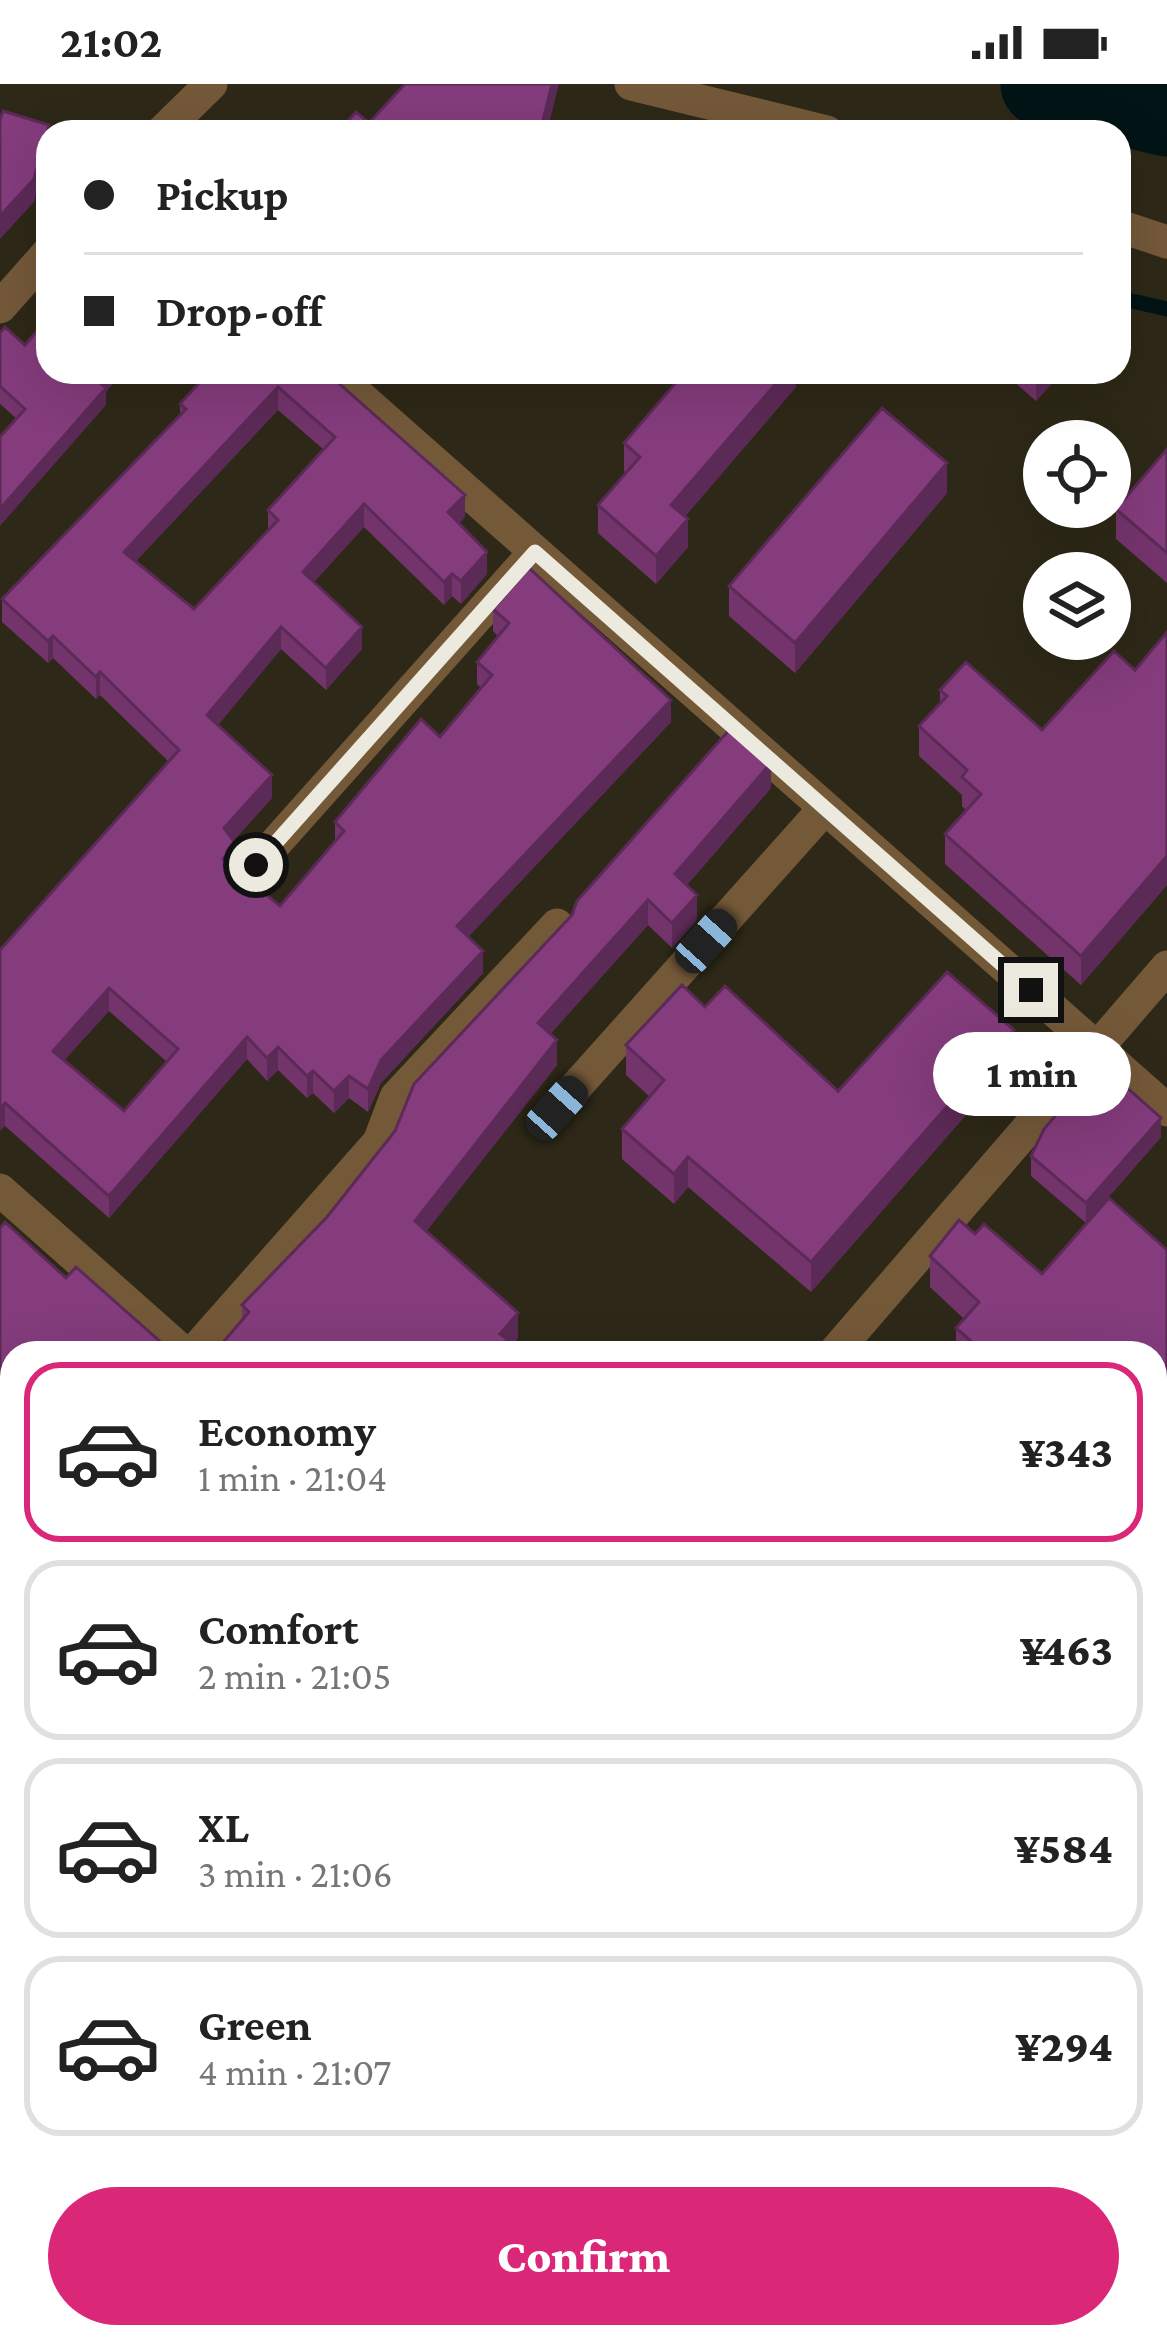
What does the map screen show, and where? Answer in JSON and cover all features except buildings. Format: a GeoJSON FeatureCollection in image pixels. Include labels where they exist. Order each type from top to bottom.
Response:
{"type":"FeatureCollection","features":[{"type":"Feature","properties":{"kind":"street"},"geometry":{"type":"LineString","coordinates":[[174,120],[211,84]]}},
{"type":"Feature","properties":{"kind":"street"},"geometry":{"type":"LineString","coordinates":[[631,84],[778,120]]}},
{"type":"Feature","properties":{"kind":"street"},"geometry":{"type":"LineString","coordinates":[[1131,230],[1167,242]]}},
{"type":"Feature","properties":{"kind":"street"},"geometry":{"type":"LineString","coordinates":[[0,308],[36,267]]}},
{"type":"Feature","properties":{"kind":"street"},"geometry":{"type":"LineString","coordinates":[[346,384],[1167,1110]]}},
{"type":"Feature","properties":{"kind":"street"},"geometry":{"type":"LineString","coordinates":[[256,865],[535,552]]}},
{"type":"Feature","properties":{"kind":"street"},"geometry":{"type":"LineString","coordinates":[[557,1108],[825,808]]}},
{"type":"Feature","properties":{"kind":"street"},"geometry":{"type":"LineString","coordinates":[[204,1341],[380,1142],[396,1097],[557,925]]}},
{"type":"Feature","properties":{"kind":"street"},"geometry":{"type":"LineString","coordinates":[[844,1341],[1167,967]]}},
{"type":"Feature","properties":{"kind":"street"},"geometry":{"type":"LineString","coordinates":[[0,1190],[170,1341]]}},
{"type":"Feature","properties":{"kind":"waterway"},"geometry":{"type":"LineString","coordinates":[[1044,84],[1167,113]]}},
{"type":"Feature","properties":{"kind":"waterway"},"geometry":{"type":"LineString","coordinates":[[1131,301],[1167,309]]}},
{"type":"Feature","properties":{"kind":"route"},"geometry":{"type":"LineString","coordinates":[[256,865],[535,552],[1031,990]]}}]}
